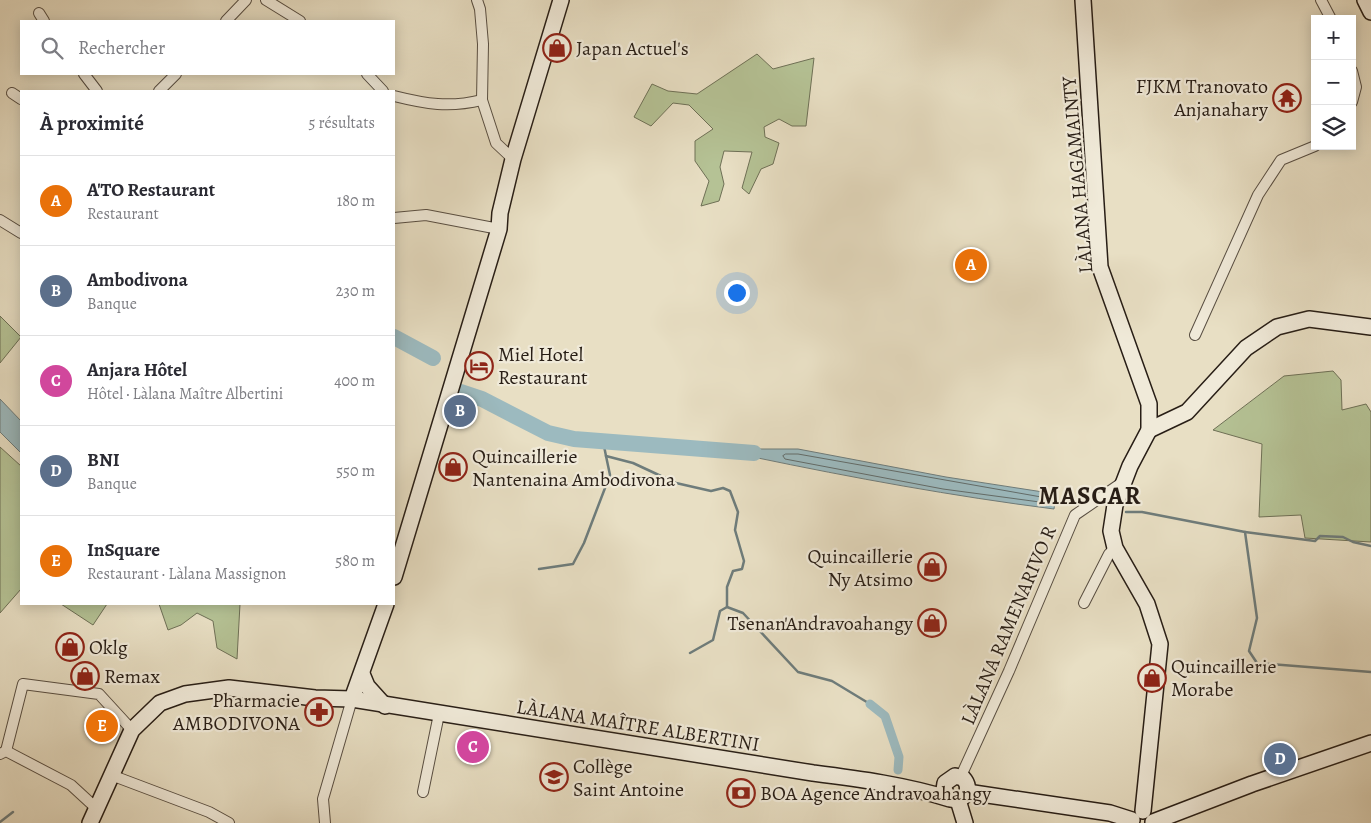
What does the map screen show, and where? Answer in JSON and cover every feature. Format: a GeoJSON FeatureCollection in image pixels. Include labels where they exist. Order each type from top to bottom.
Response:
{"type":"FeatureCollection","features":[{"type":"Feature","properties":{"kind":"main road"},"geometry":{"type":"LineString","coordinates":[[395,546],[457,355],[561,0]]}},
{"type":"Feature","properties":{"kind":"main road","name":"LÀLANA HAGAMAINTY"},"geometry":{"type":"LineString","coordinates":[[1083,0],[1100,267],[1149,404],[1148,430]]}},
{"type":"Feature","properties":{"kind":"main road"},"geometry":{"type":"LineString","coordinates":[[1365,0],[1371,12]]}},
{"type":"Feature","properties":{"kind":"main road"},"geometry":{"type":"LineString","coordinates":[[1371,327],[1309,319],[1277,327],[1246,348],[1187,412],[1148,430],[1115,505],[1111,532],[1115,548],[1147,604],[1160,644],[1142,820],[1371,743]]}},
{"type":"Feature","properties":{"kind":"main road"},"geometry":{"type":"LineString","coordinates":[[395,573],[419,476]]}},
{"type":"Feature","properties":{"kind":"main road"},"geometry":{"type":"LineString","coordinates":[[368,652],[371,627],[378,605]]}},
{"type":"Feature","properties":{"kind":"main road"},"geometry":{"type":"LineString","coordinates":[[352,699],[386,605]]}},
{"type":"Feature","properties":{"kind":"main road"},"geometry":{"type":"LineString","coordinates":[[362,674],[367,686],[385,706]]}},
{"type":"Feature","properties":{"kind":"main road","name":"LÀLANA MAÎTRE ALBERTINI"},"geometry":{"type":"LineString","coordinates":[[132,730],[160,703],[208,690],[229,688],[316,698],[352,699],[385,706],[959,797],[1110,813],[1142,820]]}},
{"type":"Feature","properties":{"kind":"main road"},"geometry":{"type":"LineString","coordinates":[[90,823],[132,730]]}},
{"type":"Feature","properties":{"kind":"main road"},"geometry":{"type":"LineString","coordinates":[[959,797],[944,790],[945,783],[949,778],[961,776],[968,784],[959,797],[965,823]]}},
{"type":"Feature","properties":{"kind":"main road","name":"LÀLANA MAÎTRE ALBERTINI"},"geometry":{"type":"LineString","coordinates":[[918,789],[945,783]]}},
{"type":"Feature","properties":{"kind":"street"},"geometry":{"type":"LineString","coordinates":[[227,20],[246,0]]}},
{"type":"Feature","properties":{"kind":"street"},"geometry":{"type":"LineString","coordinates":[[266,0],[298,20]]}},
{"type":"Feature","properties":{"kind":"street"},"geometry":{"type":"LineString","coordinates":[[477,0],[480,9],[483,44],[482,100],[496,143],[513,159]]}},
{"type":"Feature","properties":{"kind":"street"},"geometry":{"type":"LineString","coordinates":[[1321,0],[1329,15]]}},
{"type":"Feature","properties":{"kind":"street"},"geometry":{"type":"LineString","coordinates":[[85,75],[96,90]]}},
{"type":"Feature","properties":{"kind":"street"},"geometry":{"type":"LineString","coordinates":[[160,90],[175,75]]}},
{"type":"Feature","properties":{"kind":"street"},"geometry":{"type":"LineString","coordinates":[[368,75],[377,89]]}},
{"type":"Feature","properties":{"kind":"street"},"geometry":{"type":"LineString","coordinates":[[395,96],[428,105],[463,104],[482,100]]}},
{"type":"Feature","properties":{"kind":"street"},"geometry":{"type":"LineString","coordinates":[[1195,335],[1258,195],[1281,160],[1311,148]]}},
{"type":"Feature","properties":{"kind":"street"},"geometry":{"type":"LineString","coordinates":[[395,218],[426,215],[495,229]]}},
{"type":"Feature","properties":{"kind":"street"},"geometry":{"type":"LineString","coordinates":[[0,220],[20,232]]}},
{"type":"Feature","properties":{"kind":"street","name":"LÀLANA RAMENARIVO R"},"geometry":{"type":"LineString","coordinates":[[961,776],[1009,671],[1075,515],[1124,482]]}},
{"type":"Feature","properties":{"kind":"street"},"geometry":{"type":"LineString","coordinates":[[1084,603],[1115,548]]}},
{"type":"Feature","properties":{"kind":"street"},"geometry":{"type":"LineString","coordinates":[[96,808],[70,785],[3,753],[23,684],[99,694],[132,730]]}},
{"type":"Feature","properties":{"kind":"street"},"geometry":{"type":"LineString","coordinates":[[325,823],[324,800],[352,699]]}},
{"type":"Feature","properties":{"kind":"street"},"geometry":{"type":"LineString","coordinates":[[423,792],[439,714]]}},
{"type":"Feature","properties":{"kind":"street"},"geometry":{"type":"LineString","coordinates":[[111,775],[209,812],[229,823]]}},
{"type":"Feature","properties":{"kind":"green space"},"geometry":{"type":"Polygon","coordinates":[[[757,54],[773,69],[814,58],[806,126],[792,126],[779,119],[764,127],[765,137],[779,143],[773,164],[761,169],[749,194],[742,188],[752,152],[724,151],[720,167],[724,184],[719,201],[701,206],[709,181],[695,161],[695,141],[713,129],[689,105],[673,103],[651,126],[634,117],[652,84],[668,91],[697,94],[757,54]]]}},
{"type":"Feature","properties":{"kind":"green space"},"geometry":{"type":"Polygon","coordinates":[[[0,316],[20,338],[0,363],[0,316]]]}},
{"type":"Feature","properties":{"kind":"green space"},"geometry":{"type":"Polygon","coordinates":[[[1333,371],[1341,380],[1342,410],[1366,404],[1371,412],[1371,542],[1305,538],[1301,515],[1259,517],[1262,444],[1213,430],[1284,376],[1333,371]]]}},
{"type":"Feature","properties":{"kind":"green space"},"geometry":{"type":"Polygon","coordinates":[[[0,447],[20,465],[20,590],[0,613],[0,447]]]}},
{"type":"Feature","properties":{"kind":"green space"},"geometry":{"type":"Polygon","coordinates":[[[63,605],[106,605],[93,625],[63,605]]]}},
{"type":"Feature","properties":{"kind":"green space"},"geometry":{"type":"Polygon","coordinates":[[[159,605],[240,605],[237,659],[217,648],[213,621],[197,613],[181,625],[168,630],[159,605]]]}},
{"type":"Feature","properties":{"kind":"water"},"geometry":{"type":"Polygon","coordinates":[[[0,399],[20,420],[20,452],[0,432],[0,399]]]}},
{"type":"Feature","properties":{"kind":"water"},"geometry":{"type":"Polygon","coordinates":[[[754,449],[798,449],[946,477],[1056,494],[1054,509],[941,492],[791,465],[753,457],[754,449]]]}},
{"type":"Feature","properties":{"kind":"waterway"},"geometry":{"type":"LineString","coordinates":[[395,338],[433,358]]}},
{"type":"Feature","properties":{"kind":"waterway"},"geometry":{"type":"LineString","coordinates":[[461,392],[482,399],[548,433],[574,439],[754,453]]}},
{"type":"Feature","properties":{"kind":"waterway"},"geometry":{"type":"LineString","coordinates":[[603,441],[606,456],[633,463],[676,483],[711,491],[723,488],[730,491],[738,512],[735,530],[744,561],[742,569],[733,571],[727,587],[727,607],[720,611],[713,640],[690,653]]}},
{"type":"Feature","properties":{"kind":"waterway"},"geometry":{"type":"LineString","coordinates":[[539,569],[573,564],[584,543],[610,475],[606,456]]}},
{"type":"Feature","properties":{"kind":"waterway"},"geometry":{"type":"LineString","coordinates":[[1126,512],[1142,512],[1245,532],[1257,618],[1249,651],[1257,663],[1371,672]]}},
{"type":"Feature","properties":{"kind":"waterway"},"geometry":{"type":"LineString","coordinates":[[1245,532],[1315,541],[1320,536],[1343,537],[1353,542],[1371,546]]}},
{"type":"Feature","properties":{"kind":"waterway"},"geometry":{"type":"LineString","coordinates":[[727,607],[743,613],[798,672],[832,681],[870,704]]}},
{"type":"Feature","properties":{"kind":"waterway"},"geometry":{"type":"LineString","coordinates":[[870,704],[885,716],[899,757],[898,770]]}},
{"type":"Feature","properties":{"kind":"waterway"},"geometry":{"type":"LineString","coordinates":[[0,822],[13,812]]}},
{"type":"Feature","properties":{"kind":"place","name":"Japan Actuel's"},"geometry":{"type":"Point","coordinates":[557,48]}},
{"type":"Feature","properties":{"kind":"place","name":"FJKM Tranovato Anjanahary"},"geometry":{"type":"Point","coordinates":[1287,98]}},
{"type":"Feature","properties":{"kind":"place","name":"A'TO Restaurant"},"geometry":{"type":"Point","coordinates":[971,265]}},
{"type":"Feature","properties":{"kind":"place","name":"Miel Hotel Restaurant"},"geometry":{"type":"Point","coordinates":[479,366]}},
{"type":"Feature","properties":{"kind":"place","name":"Ambodivona"},"geometry":{"type":"Point","coordinates":[460,411]}},
{"type":"Feature","properties":{"kind":"place","name":"Quincaillerie Nantenaina Ambodivona"},"geometry":{"type":"Point","coordinates":[453,467]}},
{"type":"Feature","properties":{"kind":"place","name":"Quincaillerie Ny Atsimo"},"geometry":{"type":"Point","coordinates":[932,567]}},
{"type":"Feature","properties":{"kind":"place","name":"Tsenan'Andravoahangy"},"geometry":{"type":"Point","coordinates":[932,623]}},
{"type":"Feature","properties":{"kind":"place","name":"Oklg"},"geometry":{"type":"Point","coordinates":[70,647]}},
{"type":"Feature","properties":{"kind":"place","name":"Remax"},"geometry":{"type":"Point","coordinates":[85,676]}},
{"type":"Feature","properties":{"kind":"place","name":"Quincaillerie Morabe"},"geometry":{"type":"Point","coordinates":[1152,678]}},
{"type":"Feature","properties":{"kind":"place","name":"Pharmacie AMBODIVONA"},"geometry":{"type":"Point","coordinates":[319,712]}},
{"type":"Feature","properties":{"kind":"place","name":"InSquare"},"geometry":{"type":"Point","coordinates":[102,726]}},
{"type":"Feature","properties":{"kind":"place","name":"Anjara Hôtel"},"geometry":{"type":"Point","coordinates":[473,747]}},
{"type":"Feature","properties":{"kind":"place","name":"BNI"},"geometry":{"type":"Point","coordinates":[1280,759]}},
{"type":"Feature","properties":{"kind":"place","name":"Collège Saint Antoine"},"geometry":{"type":"Point","coordinates":[554,777]}},
{"type":"Feature","properties":{"kind":"place","name":"BOA Agence Andravoahangy"},"geometry":{"type":"Point","coordinates":[741,793]}},
{"type":"Feature","properties":{"kind":"district","name":"MASCAR"},"geometry":{"type":"Point","coordinates":[1090,495]}}]}
